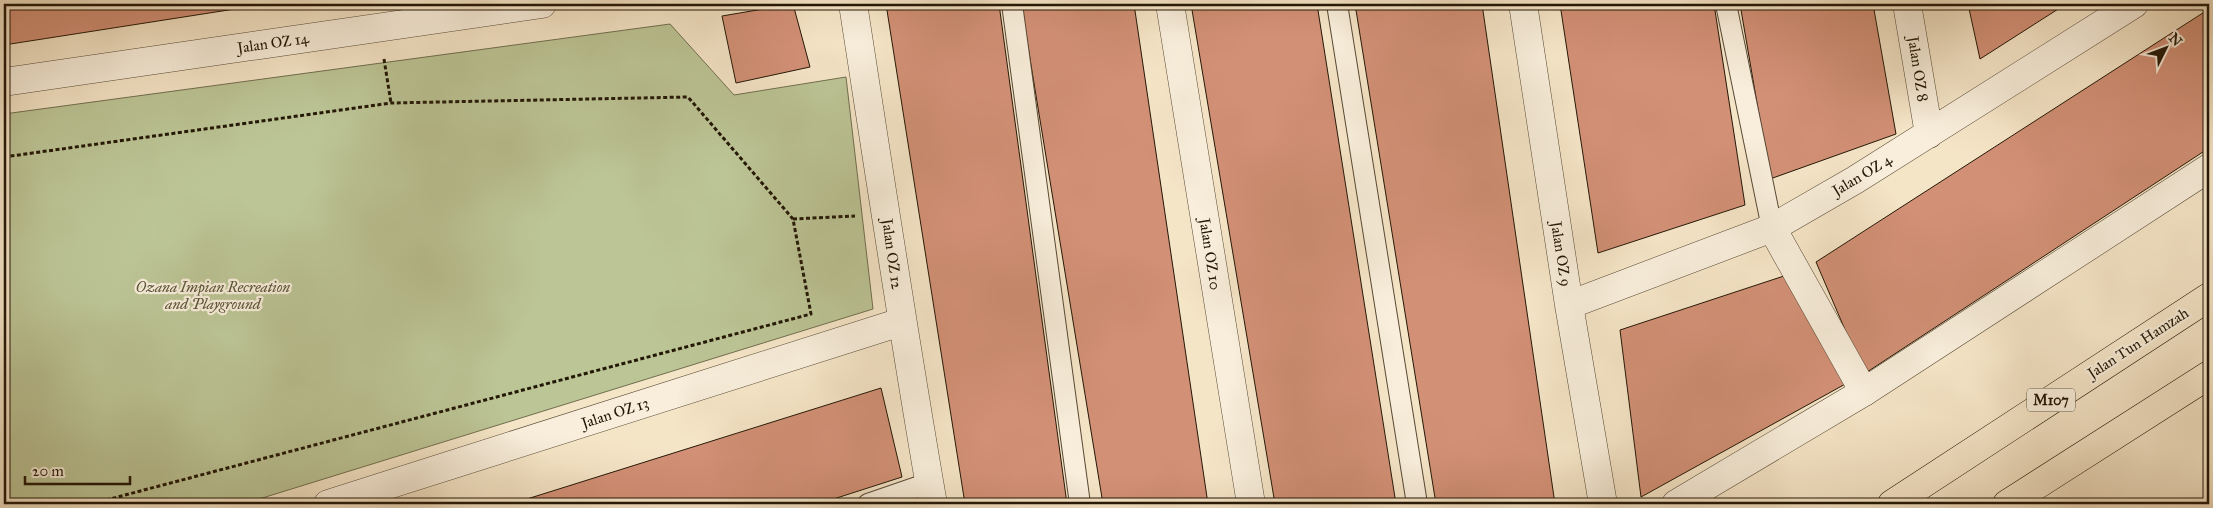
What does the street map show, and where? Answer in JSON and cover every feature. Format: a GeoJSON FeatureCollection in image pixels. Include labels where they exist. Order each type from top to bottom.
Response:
{"type":"FeatureCollection","features":[{"type":"Feature","properties":{"kind":"main road","name":"Jalan Tun Hamzah"},"geometry":{"type":"LineString","coordinates":[[1892,504],[2209,297]]}},
{"type":"Feature","properties":{"kind":"main road"},"geometry":{"type":"LineString","coordinates":[[2007,504],[2209,375]]}},
{"type":"Feature","properties":{"kind":"street","name":"Jalan OZ 14"},"geometry":{"type":"LineString","coordinates":[[4,82],[378,28],[529,4]]}},
{"type":"Feature","properties":{"kind":"street","name":"Jalan OZ 12"},"geometry":{"type":"LineString","coordinates":[[853,4],[901,322],[931,494]]}},
{"type":"Feature","properties":{"kind":"street","name":"Jalan OZ 10"},"geometry":{"type":"LineString","coordinates":[[1170,4],[1251,504]]}},
{"type":"Feature","properties":{"kind":"street","name":"Jalan OZ 9"},"geometry":{"type":"LineString","coordinates":[[1524,4],[1569,305],[1603,504]]}},
{"type":"Feature","properties":{"kind":"street","name":"Jalan OZ 8"},"geometry":{"type":"LineString","coordinates":[[1907,4],[1929,134]]}},
{"type":"Feature","properties":{"kind":"street","name":"Jalan OZ 4"},"geometry":{"type":"LineString","coordinates":[[1569,305],[1772,228],[1855,180],[2134,4]]}},
{"type":"Feature","properties":{"kind":"street"},"geometry":{"type":"LineString","coordinates":[[1676,504],[1864,392],[2209,168]]}},
{"type":"Feature","properties":{"kind":"street"},"geometry":{"type":"LineString","coordinates":[[1772,228],[1864,392]]}},
{"type":"Feature","properties":{"kind":"street","name":"Jalan OZ 13"},"geometry":{"type":"LineString","coordinates":[[328,504],[901,322]]}},
{"type":"Feature","properties":{"kind":"lane"},"geometry":{"type":"LineString","coordinates":[[1012,4],[1080,504]]}},
{"type":"Feature","properties":{"kind":"lane"},"geometry":{"type":"LineString","coordinates":[[1337,4],[1417,504]]}},
{"type":"Feature","properties":{"kind":"lane"},"geometry":{"type":"LineString","coordinates":[[1726,4],[1772,228]]}},
{"type":"Feature","properties":{"kind":"lane"},"geometry":{"type":"LineString","coordinates":[[868,504],[931,494]]}},
{"type":"Feature","properties":{"kind":"path"},"geometry":{"type":"LineString","coordinates":[[378,28],[392,103]]}},
{"type":"Feature","properties":{"kind":"path"},"geometry":{"type":"LineString","coordinates":[[4,158],[392,103],[688,97],[793,219],[811,314],[91,504]]}},
{"type":"Feature","properties":{"kind":"path"},"geometry":{"type":"LineString","coordinates":[[793,219],[886,214]]}},
{"type":"Feature","properties":{"kind":"path"},"geometry":{"type":"LineString","coordinates":[[4,498],[5,504]]}},
{"type":"Feature","properties":{"kind":"green space","name":"Ozana Impian Recreation and Playground"},"geometry":{"type":"Polygon","coordinates":[[[670,24],[734,95],[846,77],[873,309],[243,504],[4,504],[4,114],[670,24]]]}},
{"type":"Feature","properties":{"kind":"building"},"geometry":{"type":"Polygon","coordinates":[[[4,4],[267,4],[4,45],[4,4]]]}},
{"type":"Feature","properties":{"kind":"building"},"geometry":{"type":"Polygon","coordinates":[[[793,4],[810,67],[736,83],[722,16],[793,4]]]}},
{"type":"Feature","properties":{"kind":"building"},"geometry":{"type":"Polygon","coordinates":[[[886,4],[999,4],[1067,504],[965,504],[886,4]]]}},
{"type":"Feature","properties":{"kind":"building"},"geometry":{"type":"Polygon","coordinates":[[[1021,4],[1134,4],[1208,504],[1103,504],[1021,4]]]}},
{"type":"Feature","properties":{"kind":"building"},"geometry":{"type":"Polygon","coordinates":[[[1191,4],[1317,4],[1396,504],[1275,504],[1191,4]]]}},
{"type":"Feature","properties":{"kind":"building"},"geometry":{"type":"Polygon","coordinates":[[[1355,4],[1482,4],[1555,504],[1436,504],[1355,4]]]}},
{"type":"Feature","properties":{"kind":"building"},"geometry":{"type":"Polygon","coordinates":[[[1560,4],[1714,4],[1745,205],[1598,253],[1560,4]]]}},
{"type":"Feature","properties":{"kind":"building"},"geometry":{"type":"Polygon","coordinates":[[[1740,4],[1873,4],[1896,134],[1770,179],[1740,4]]]}},
{"type":"Feature","properties":{"kind":"building"},"geometry":{"type":"Polygon","coordinates":[[[1968,4],[2066,4],[1980,59],[1968,4]]]}},
{"type":"Feature","properties":{"kind":"building"},"geometry":{"type":"Polygon","coordinates":[[[2209,9],[2209,148],[1864,374],[1816,262],[2209,9]]]}},
{"type":"Feature","properties":{"kind":"building"},"geometry":{"type":"Polygon","coordinates":[[[1790,274],[1849,382],[1641,497],[1620,330],[1790,274]]]}},
{"type":"Feature","properties":{"kind":"building"},"geometry":{"type":"Polygon","coordinates":[[[881,388],[902,477],[818,504],[511,504],[881,388]]]}}]}
